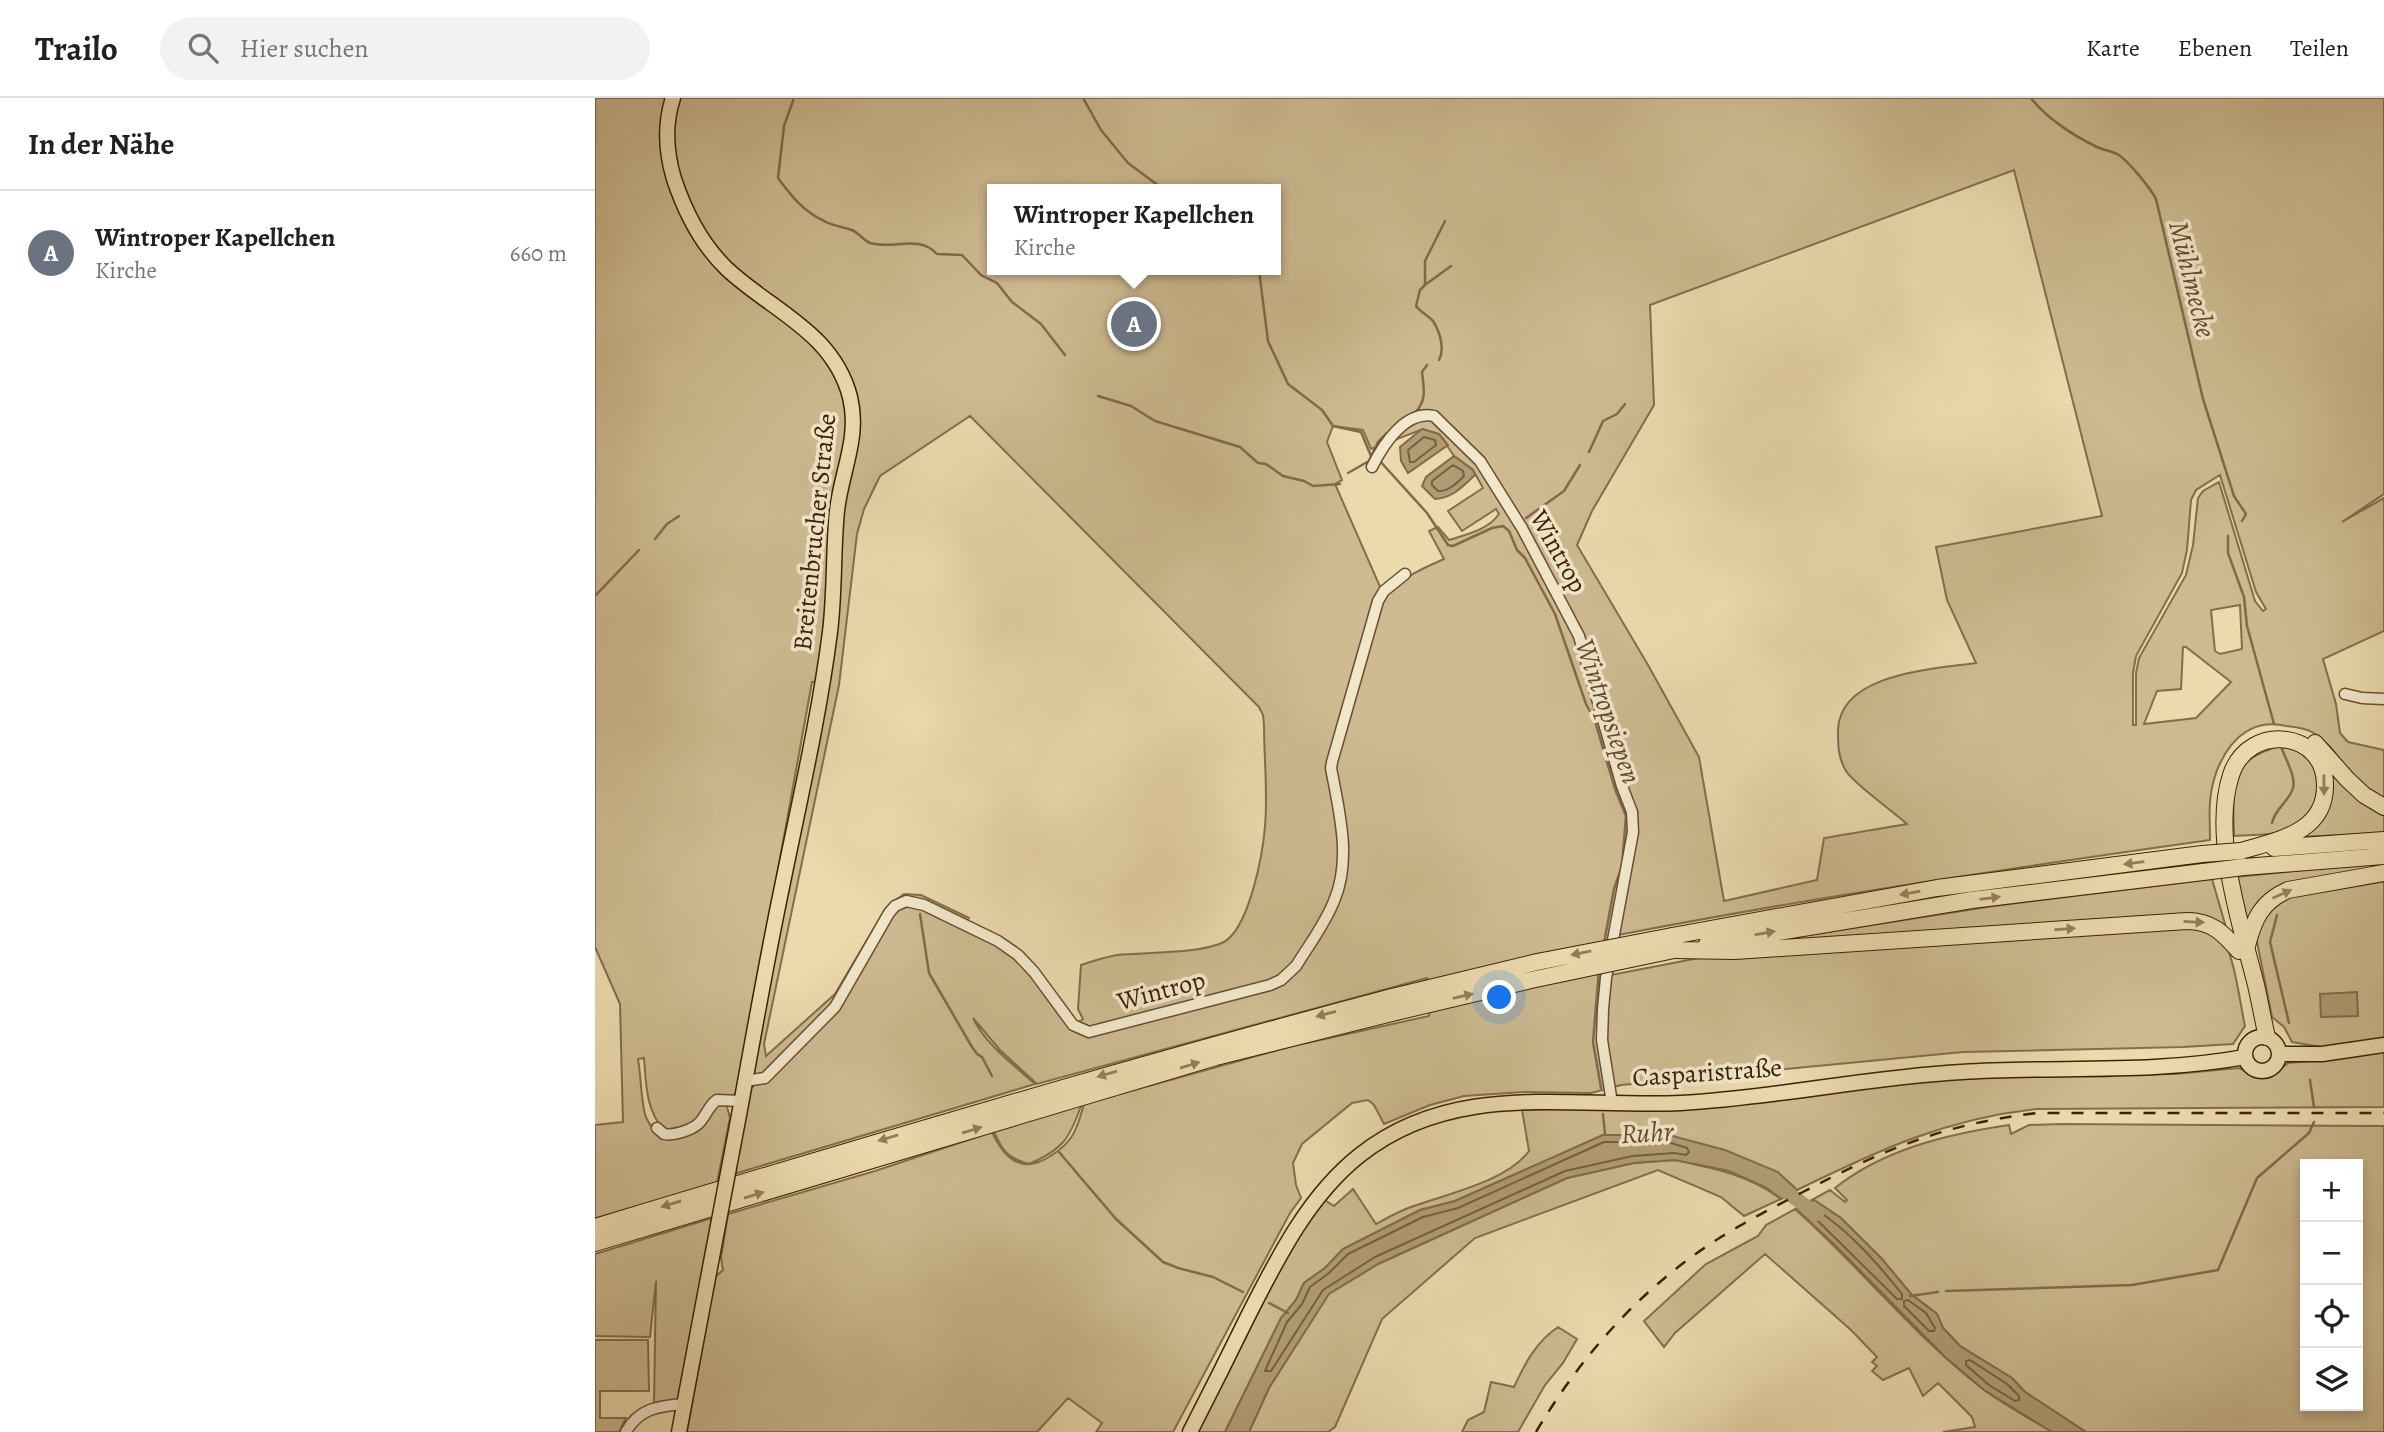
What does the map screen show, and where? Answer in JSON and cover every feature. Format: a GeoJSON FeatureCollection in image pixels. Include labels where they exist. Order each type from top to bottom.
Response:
{"type":"FeatureCollection","features":[{"type":"Feature","properties":{"kind":"highway"},"geometry":{"type":"LineString","coordinates":[[2243,949],[2224,898],[2216,836],[2222,773],[2238,745],[2254,734],[2272,729],[2289,730],[2304,735],[2323,750],[2347,779],[2372,801],[2384,807]]}},
{"type":"Feature","properties":{"kind":"highway"},"geometry":{"type":"LineString","coordinates":[[2241,850],[2292,835],[2306,827],[2319,812],[2325,792],[2323,771],[2313,754],[2299,744],[2278,738],[2251,746],[2239,759],[2229,780],[2225,815],[2227,857],[2261,1037]]}},
{"type":"Feature","properties":{"kind":"highway"},"geometry":{"type":"LineString","coordinates":[[595,1227],[1161,1058],[1394,1004],[1531,980],[1673,943],[1937,888],[2241,850],[2384,840]]}},
{"type":"Feature","properties":{"kind":"highway"},"geometry":{"type":"LineString","coordinates":[[1673,943],[1767,933],[1972,900],[2244,867],[2384,856]]}},
{"type":"Feature","properties":{"kind":"highway"},"geometry":{"type":"LineString","coordinates":[[2243,949],[2257,914],[2278,895],[2288,890],[2384,873]]}},
{"type":"Feature","properties":{"kind":"highway"},"geometry":{"type":"LineString","coordinates":[[1673,943],[1735,951],[2196,921],[2214,926],[2243,949]]}},
{"type":"Feature","properties":{"kind":"highway"},"geometry":{"type":"LineString","coordinates":[[595,1243],[1394,1004]]}},
{"type":"Feature","properties":{"kind":"main road","name":"Breitenbrucher Straße"},"geometry":{"type":"LineString","coordinates":[[673,98],[666,134],[670,163],[678,190],[695,227],[728,269],[806,328],[821,343],[839,369],[851,401],[853,427],[850,454],[837,510],[831,626],[811,746],[759,998],[679,1432]]}},
{"type":"Feature","properties":{"kind":"main road"},"geometry":{"type":"LineString","coordinates":[[2261,1037],[2276,1043],[2279,1054],[2274,1065],[2262,1071],[2254,1069],[2245,1058],[2247,1045],[2261,1037]]}},
{"type":"Feature","properties":{"kind":"main road"},"geometry":{"type":"LineString","coordinates":[[2279,1054],[2322,1054],[2384,1045]]}},
{"type":"Feature","properties":{"kind":"main road","name":"Casparistraße"},"geometry":{"type":"LineString","coordinates":[[1190,1432],[1257,1298],[1309,1209],[1325,1189],[1360,1155],[1399,1129],[1444,1112],[1526,1101],[1612,1103],[1709,1100],[1911,1075],[1966,1071],[2202,1065],[2245,1058]]}},
{"type":"Feature","properties":{"kind":"street","name":"Wintrop"},"geometry":{"type":"LineString","coordinates":[[1371,467],[1384,443],[1394,432],[1426,414],[1434,416],[1480,461],[1522,528],[1579,636],[1634,822],[1606,978],[1603,1009],[1602,1040],[1612,1103]]}},
{"type":"Feature","properties":{"kind":"street","name":"Wintrop"},"geometry":{"type":"LineString","coordinates":[[745,1081],[765,1078],[835,1007],[889,913],[895,906],[906,901],[925,905],[963,922],[1018,955],[1034,972],[1073,1026],[1089,1032],[1271,985],[1287,976],[1296,966],[1336,897],[1343,860],[1341,820],[1332,762],[1378,601],[1384,591],[1405,574]]}},
{"type":"Feature","properties":{"kind":"street"},"geometry":{"type":"LineString","coordinates":[[2345,694],[2384,699]]}},
{"type":"Feature","properties":{"kind":"street"},"geometry":{"type":"LineString","coordinates":[[657,1128],[664,1134],[675,1134],[698,1124],[717,1100],[740,1108]]}},
{"type":"Feature","properties":{"kind":"street"},"geometry":{"type":"LineString","coordinates":[[627,1432],[633,1421],[645,1411],[657,1406],[684,1404]]}},
{"type":"Feature","properties":{"kind":"shaded area"},"geometry":{"type":"Polygon","coordinates":[[[595,98],[2384,98],[2384,494],[2342,522],[2384,498],[2384,631],[2323,659],[2336,704],[2340,733],[2348,742],[2384,750],[2384,802],[2363,788],[2331,748],[2312,732],[2269,724],[2242,735],[2223,757],[2212,787],[2210,840],[1914,884],[1618,935],[1611,975],[1704,957],[2195,925],[2220,935],[2229,952],[2245,1026],[2233,1044],[1963,1052],[1621,1085],[1591,1093],[1523,1092],[1464,1096],[1430,1105],[1384,1124],[1374,1105],[1368,1100],[1352,1103],[1302,1144],[1293,1163],[1301,1198],[1290,1213],[1173,1432],[1096,1432],[1102,1423],[1068,1398],[1037,1432],[687,1432],[715,1277],[723,1270],[721,1258],[728,1214],[875,1171],[992,1132],[1003,1150],[1016,1162],[1032,1164],[1042,1161],[1070,1139],[1078,1125],[1084,1104],[1293,1046],[1429,1016],[1431,991],[1427,978],[1037,1084],[1000,1050],[973,1018],[992,1045],[1035,1084],[734,1174],[750,1089],[769,1073],[767,1070],[754,1076],[752,1073],[826,684],[812,682],[738,1090],[734,1095],[714,1102],[687,1127],[665,1131],[651,1106],[644,1058],[638,1059],[645,1114],[655,1130],[663,1134],[671,1136],[688,1133],[703,1122],[717,1103],[726,1103],[730,1118],[717,1183],[595,1219],[595,1125],[623,1122],[620,1004],[595,947],[595,98]],[[2014,170],[1650,305],[1654,405],[1592,511],[1577,545],[1699,757],[1724,901],[1817,880],[1824,838],[1907,824],[1850,777],[1840,756],[1838,730],[1843,711],[1855,696],[1871,685],[1914,672],[1976,663],[1947,600],[1936,547],[2102,516],[2014,170]],[[970,416],[880,476],[864,509],[857,534],[839,685],[764,1044],[766,1056],[835,994],[886,908],[904,894],[921,895],[969,918],[966,922],[939,910],[937,913],[976,932],[1022,962],[1080,1034],[1087,1027],[1077,1023],[1083,1019],[1078,1009],[1081,965],[1117,955],[1211,947],[1232,936],[1240,923],[1253,890],[1264,838],[1266,801],[1263,715],[1259,707],[970,416]],[[1333,426],[1327,442],[1342,480],[1335,484],[1381,589],[1374,601],[1329,766],[1340,861],[1334,898],[1291,967],[1297,970],[1337,906],[1346,862],[1333,766],[1380,603],[1400,582],[1444,559],[1429,531],[1438,527],[1449,540],[1483,528],[1499,514],[1496,509],[1462,531],[1448,511],[1483,488],[1473,470],[1454,456],[1439,434],[1423,429],[1371,449],[1363,430],[1333,426]],[[2220,475],[2196,490],[2191,500],[2187,550],[2182,573],[2136,656],[2133,673],[2133,725],[2136,725],[2136,673],[2139,658],[2186,575],[2193,545],[2198,498],[2203,491],[2219,482],[2255,601],[2263,611],[2266,609],[2256,592],[2220,475]],[[2240,605],[2211,610],[2215,651],[2220,654],[2242,649],[2240,605]],[[2183,647],[2181,689],[2157,691],[2144,724],[2196,718],[2231,682],[2183,647]]]}},
{"type":"Feature","properties":{"kind":"shaded area"},"geometry":{"type":"Polygon","coordinates":[[[2286,745],[2304,755],[2315,770],[2318,791],[2311,812],[2295,828],[2284,832],[2234,836],[2233,802],[2237,776],[2253,757],[2286,745]]]}},
{"type":"Feature","properties":{"kind":"shaded area"},"geometry":{"type":"Polygon","coordinates":[[[2326,763],[2359,799],[2384,815],[2384,833],[2299,837],[2313,828],[2326,763]]]}},
{"type":"Feature","properties":{"kind":"shaded area"},"geometry":{"type":"Polygon","coordinates":[[[2384,862],[2384,869],[2292,886],[2246,932],[2235,877],[2384,862]]]}},
{"type":"Feature","properties":{"kind":"shaded area"},"geometry":{"type":"Polygon","coordinates":[[[2212,879],[2227,931],[2216,922],[1770,941],[1994,906],[2212,879]]]}},
{"type":"Feature","properties":{"kind":"shaded area"},"geometry":{"type":"Polygon","coordinates":[[[2384,879],[2384,1041],[2327,1048],[2292,1042],[2284,1027],[2272,1017],[2255,932],[2265,911],[2280,899],[2384,879]]]}},
{"type":"Feature","properties":{"kind":"shaded area"},"geometry":{"type":"Polygon","coordinates":[[[2384,1050],[2384,1107],[2036,1109],[1942,1128],[1885,1149],[1797,1190],[1777,1172],[1712,1147],[1603,1135],[1455,1201],[1420,1210],[1343,1249],[1325,1268],[1304,1283],[1296,1300],[1281,1318],[1225,1432],[1197,1432],[1271,1284],[1323,1199],[1334,1206],[1353,1189],[1376,1224],[1407,1209],[1491,1179],[1519,1162],[1529,1151],[1522,1110],[1610,1107],[1967,1076],[2175,1074],[2239,1068],[2256,1076],[2275,1073],[2288,1063],[2384,1050]]]}},
{"type":"Feature","properties":{"kind":"shaded area"},"geometry":{"type":"Polygon","coordinates":[[[1082,1103],[1074,1125],[1064,1141],[1050,1153],[1029,1164],[1007,1153],[994,1132],[1082,1103]]]}},
{"type":"Feature","properties":{"kind":"shaded area"},"geometry":{"type":"Polygon","coordinates":[[[2061,1124],[2384,1126],[2384,1432],[2086,1432],[2025,1392],[2012,1378],[1960,1346],[1943,1328],[1937,1314],[1911,1294],[1882,1259],[1841,1218],[1814,1200],[1796,1210],[1911,1325],[1983,1389],[2052,1432],[1943,1432],[1975,1427],[1972,1417],[1938,1383],[1923,1396],[1909,1368],[1883,1380],[1872,1371],[1877,1366],[1872,1362],[1877,1357],[1851,1330],[1765,1254],[1675,1333],[1664,1347],[1644,1321],[1706,1264],[1758,1236],[1766,1225],[1830,1190],[1845,1202],[1847,1200],[1835,1188],[1874,1163],[1917,1145],[1963,1133],[2009,1125],[2011,1134],[2029,1125],[2061,1124]]]}},
{"type":"Feature","properties":{"kind":"shaded area"},"geometry":{"type":"Polygon","coordinates":[[[1675,1160],[1743,1178],[1781,1199],[1744,1216],[1721,1197],[1658,1170],[1475,1238],[1382,1319],[1335,1427],[1328,1432],[1249,1432],[1269,1388],[1328,1294],[1378,1264],[1567,1178],[1634,1163],[1675,1160]]]}},
{"type":"Feature","properties":{"kind":"shaded area"},"geometry":{"type":"Polygon","coordinates":[[[712,1218],[678,1400],[654,1403],[656,1281],[650,1337],[595,1336],[595,1254],[712,1218]]]}},
{"type":"Feature","properties":{"kind":"shaded area"},"geometry":{"type":"Polygon","coordinates":[[[1558,1327],[1577,1339],[1563,1363],[1545,1385],[1518,1432],[1462,1432],[1468,1420],[1484,1412],[1491,1382],[1514,1387],[1543,1339],[1558,1327]]]}},
{"type":"Feature","properties":{"kind":"shaded area"},"geometry":{"type":"Polygon","coordinates":[[[595,1340],[648,1340],[649,1391],[600,1391],[600,1418],[626,1418],[619,1432],[595,1432],[595,1340]]]}},
{"type":"Feature","properties":{"kind":"water"},"geometry":{"type":"Polygon","coordinates":[[[1422,429],[1439,434],[1448,445],[1408,473],[1401,461],[1400,447],[1422,429]]]}},
{"type":"Feature","properties":{"kind":"water"},"geometry":{"type":"Polygon","coordinates":[[[1454,456],[1473,470],[1475,475],[1452,494],[1435,499],[1422,486],[1426,477],[1454,456]]]}},
{"type":"Feature","properties":{"kind":"water"},"geometry":{"type":"Polygon","coordinates":[[[2357,992],[2358,1016],[2321,1017],[2320,994],[2357,992]]]}},
{"type":"Feature","properties":{"kind":"water"},"geometry":{"type":"Polygon","coordinates":[[[1603,1135],[1669,1135],[1725,1150],[1778,1172],[1797,1190],[1781,1199],[1767,1188],[1729,1171],[1675,1160],[1634,1163],[1567,1178],[1378,1264],[1329,1294],[1269,1388],[1249,1432],[1225,1432],[1281,1318],[1296,1300],[1304,1283],[1325,1268],[1343,1249],[1420,1210],[1455,1201],[1603,1135]]]}},
{"type":"Feature","properties":{"kind":"water"},"geometry":{"type":"Polygon","coordinates":[[[1814,1200],[1841,1218],[1882,1259],[1911,1294],[1937,1314],[1943,1328],[1960,1346],[2012,1378],[2025,1392],[2086,1432],[2052,1432],[1984,1390],[1944,1356],[1796,1209],[1814,1200]]]}},
{"type":"Feature","properties":{"kind":"waterway"},"geometry":{"type":"LineString","coordinates":[[794,98],[784,126],[778,178],[799,203],[818,218],[852,230],[870,243],[922,245],[937,254],[962,255],[981,275],[997,283],[1012,302],[1041,324],[1065,355]]}},
{"type":"Feature","properties":{"kind":"waterway","name":"Wintropsiepen"},"geometry":{"type":"LineString","coordinates":[[1083,98],[1101,130],[1128,163],[1156,184]]}},
{"type":"Feature","properties":{"kind":"waterway","name":"Mühlmecke"},"geometry":{"type":"LineString","coordinates":[[2031,98],[2044,113],[2070,132],[2121,157],[2156,199],[2203,399],[2234,496],[2246,514],[2242,521]]}},
{"type":"Feature","properties":{"kind":"waterway"},"geometry":{"type":"LineString","coordinates":[[1439,360],[1442,346],[1438,330],[1433,321],[1416,306],[1420,290],[1425,285],[1425,261],[1445,221]]}},
{"type":"Feature","properties":{"kind":"waterway"},"geometry":{"type":"LineString","coordinates":[[1425,285],[1451,266]]}},
{"type":"Feature","properties":{"kind":"waterway","name":"Wintropsiepen"},"geometry":{"type":"LineString","coordinates":[[1260,275],[1268,341],[1288,384],[1322,410],[1333,426],[1361,432],[1371,456]]}},
{"type":"Feature","properties":{"kind":"waterway"},"geometry":{"type":"LineString","coordinates":[[1415,413],[1423,399],[1422,372],[1427,365]]}},
{"type":"Feature","properties":{"kind":"waterway"},"geometry":{"type":"LineString","coordinates":[[1098,396],[1131,406],[1155,421],[1240,447],[1258,463],[1266,464],[1283,476],[1313,486],[1340,484]]}},
{"type":"Feature","properties":{"kind":"waterway"},"geometry":{"type":"LineString","coordinates":[[1589,452],[1603,421],[1617,414],[1625,404]]}},
{"type":"Feature","properties":{"kind":"waterway","name":"Wintropsiepen"},"geometry":{"type":"LineString","coordinates":[[1348,473],[1369,461],[1378,442],[1387,433]]}},
{"type":"Feature","properties":{"kind":"waterway","name":"Wintropsiepen"},"geometry":{"type":"LineString","coordinates":[[1379,460],[1427,513],[1448,545],[1453,546],[1492,528],[1503,526],[1509,531],[1517,550],[1525,558],[1555,614],[1586,704],[1595,721],[1626,816],[1622,866],[1614,889],[1604,943]]}},
{"type":"Feature","properties":{"kind":"waterway"},"geometry":{"type":"LineString","coordinates":[[1526,518],[1564,491],[1580,465]]}},
{"type":"Feature","properties":{"kind":"waterway"},"geometry":{"type":"LineString","coordinates":[[655,539],[667,524],[679,516]]}},
{"type":"Feature","properties":{"kind":"waterway","name":"Mühlmecke"},"geometry":{"type":"LineString","coordinates":[[2228,536],[2228,553],[2244,597],[2247,626],[2274,724]]}},
{"type":"Feature","properties":{"kind":"waterway"},"geometry":{"type":"LineString","coordinates":[[595,596],[639,550]]}},
{"type":"Feature","properties":{"kind":"waterway","name":"Mühlmecke"},"geometry":{"type":"LineString","coordinates":[[2272,823],[2294,784],[2282,749]]}},
{"type":"Feature","properties":{"kind":"waterway"},"geometry":{"type":"LineString","coordinates":[[920,914],[929,973],[992,1076]]}},
{"type":"Feature","properties":{"kind":"waterway","name":"Mühlmecke"},"geometry":{"type":"LineString","coordinates":[[2277,915],[2270,942],[2289,1023]]}},
{"type":"Feature","properties":{"kind":"waterway","name":"Wintropsiepen"},"geometry":{"type":"LineString","coordinates":[[1599,970],[1593,1042],[1601,1088]]}},
{"type":"Feature","properties":{"kind":"waterway","name":"Mühlmecke"},"geometry":{"type":"LineString","coordinates":[[2310,1080],[2314,1107]]}},
{"type":"Feature","properties":{"kind":"waterway"},"geometry":{"type":"LineString","coordinates":[[1603,1114],[1605,1135]]}},
{"type":"Feature","properties":{"kind":"waterway"},"geometry":{"type":"LineString","coordinates":[[1946,1291],[2132,1285],[2218,1270],[2257,1178],[2309,1133],[2314,1122]]}},
{"type":"Feature","properties":{"kind":"waterway"},"geometry":{"type":"LineString","coordinates":[[1059,1152],[1116,1219],[1163,1262],[1213,1277],[1243,1292]]}},
{"type":"Feature","properties":{"kind":"waterway","name":"Ruhr"},"geometry":{"type":"LineString","coordinates":[[1774,1183],[1817,1214]]}},
{"type":"Feature","properties":{"kind":"waterway"},"geometry":{"type":"LineString","coordinates":[[1910,1296],[1938,1292]]}},
{"type":"Feature","properties":{"kind":"waterway"},"geometry":{"type":"LineString","coordinates":[[1269,1303],[1288,1313]]}},
{"type":"Feature","properties":{"kind":"railway"},"geometry":{"type":"LineString","coordinates":[[1536,1432],[1574,1375],[1617,1323],[1641,1299],[1693,1256],[1731,1231],[1791,1198],[1859,1164],[1915,1141],[1972,1124],[2037,1113],[2384,1113]]}},
{"type":"Feature","properties":{"kind":"place","name":"Wintroper Kapellchen"},"geometry":{"type":"Point","coordinates":[1134,324]}}]}
